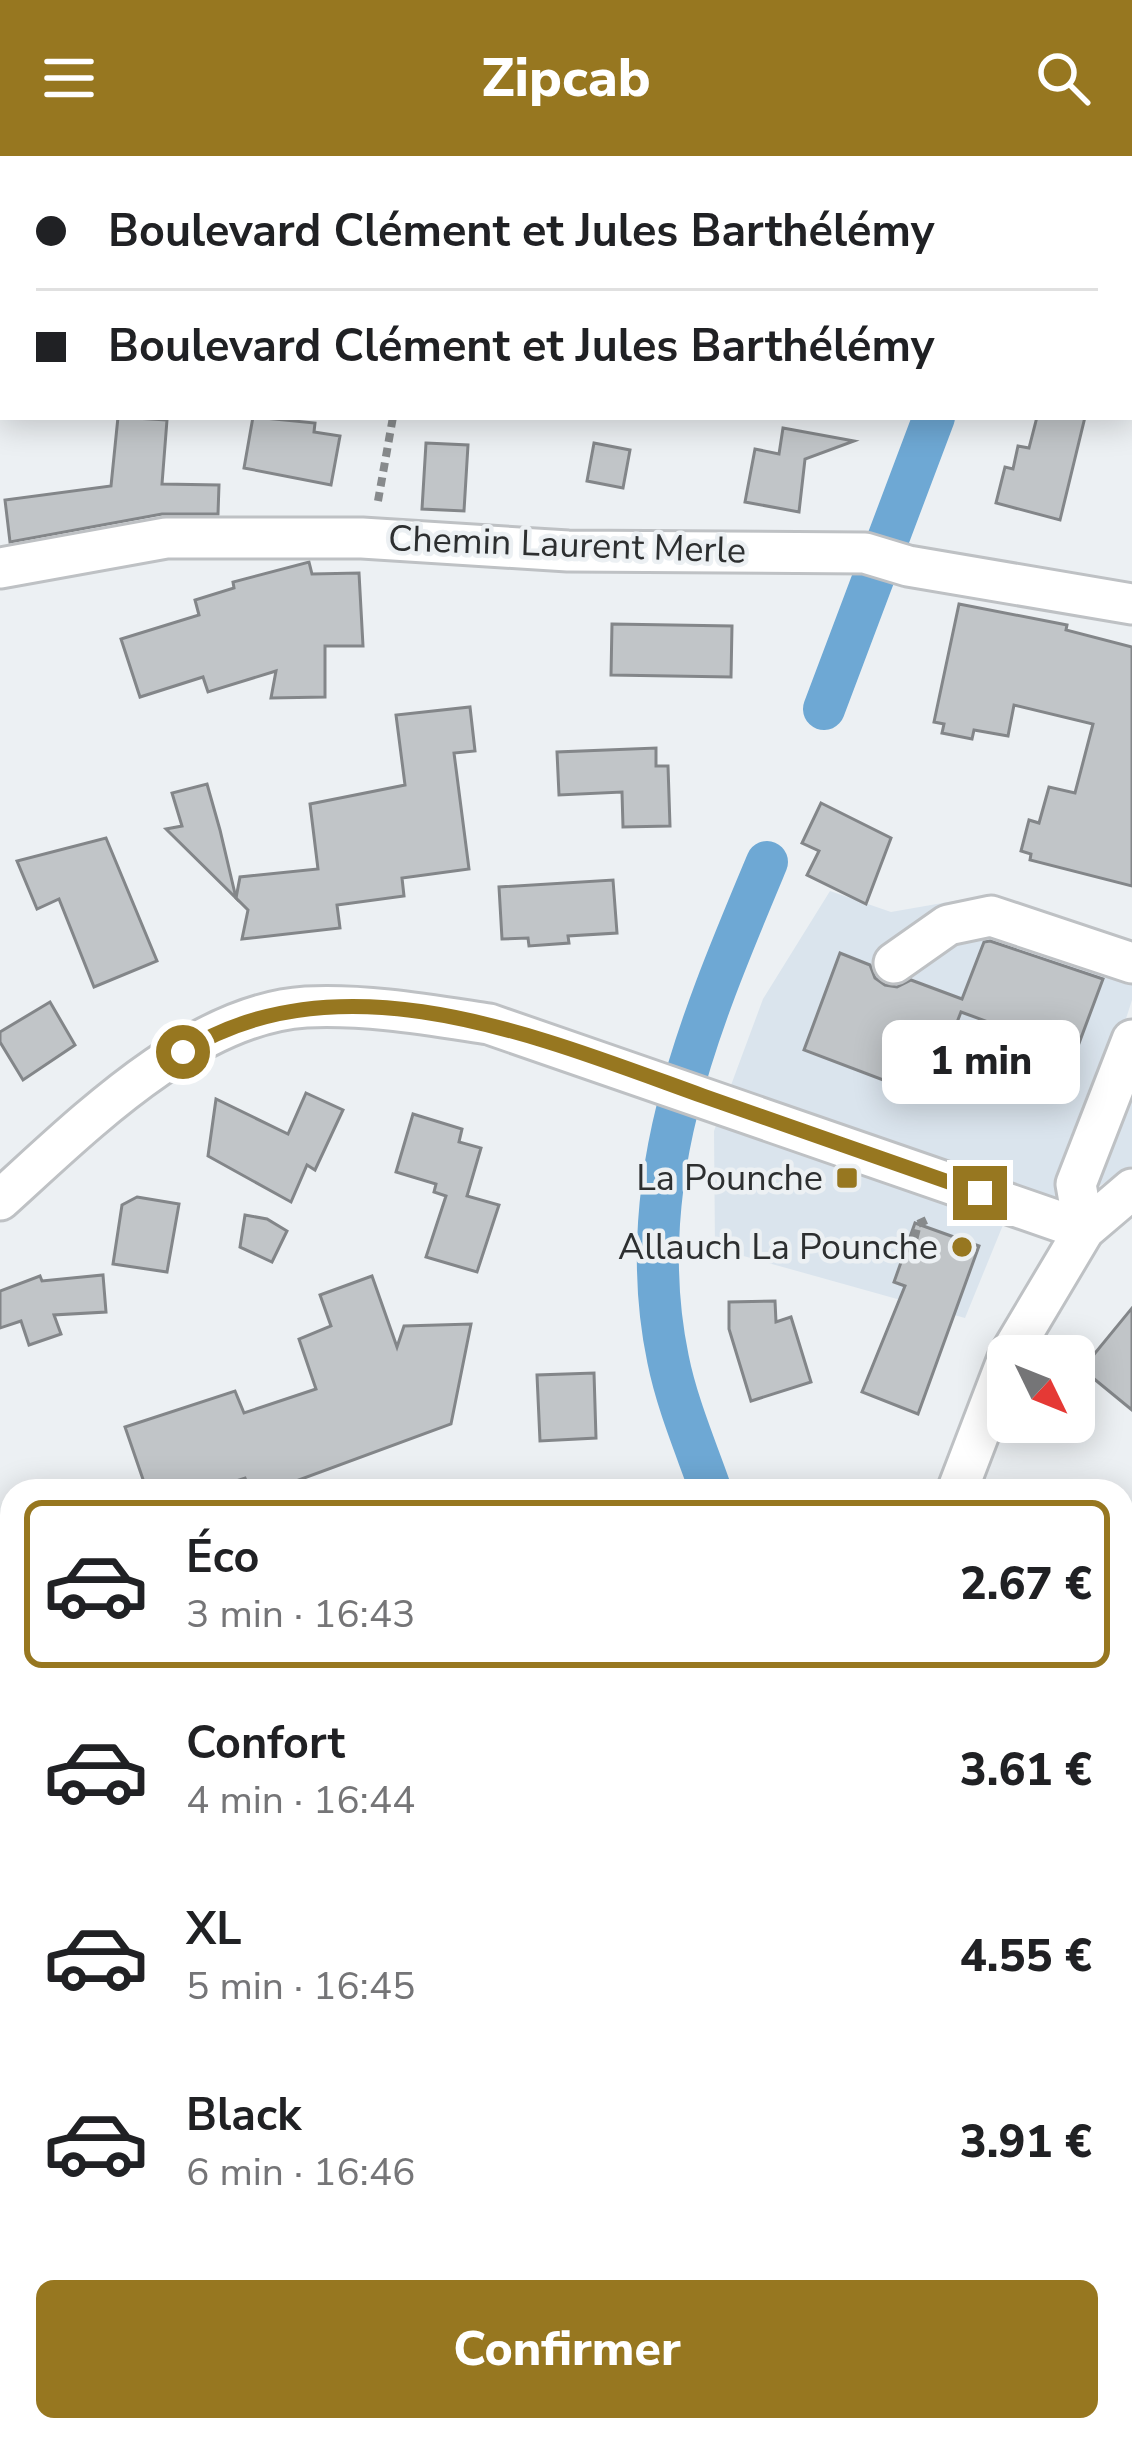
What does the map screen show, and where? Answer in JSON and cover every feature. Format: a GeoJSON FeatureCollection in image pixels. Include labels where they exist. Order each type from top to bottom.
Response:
{"type":"FeatureCollection","features":[{"type":"Feature","properties":{"kind":"street","name":"Chemin Laurent Merle"},"geometry":{"type":"LineString","coordinates":[[0,568],[166,538],[372,538],[568,550],[865,553],[908,566],[1132,604]]}},
{"type":"Feature","properties":{"kind":"street"},"geometry":{"type":"LineString","coordinates":[[894,963],[948,925],[991,916],[1132,963]]}},
{"type":"Feature","properties":{"kind":"street"},"geometry":{"type":"LineString","coordinates":[[0,1200],[150,1072],[216,1031],[305,1007],[397,1010],[489,1024],[1084,1230]]}},
{"type":"Feature","properties":{"kind":"street"},"geometry":{"type":"LineString","coordinates":[[1084,1230],[1076,1184],[1132,1040]]}},
{"type":"Feature","properties":{"kind":"street"},"geometry":{"type":"LineString","coordinates":[[1021,1335],[1084,1230],[1132,1190]]}},
{"type":"Feature","properties":{"kind":"street"},"geometry":{"type":"LineString","coordinates":[[962,1479],[987,1412]]}},
{"type":"Feature","properties":{"kind":"path"},"geometry":{"type":"LineString","coordinates":[[372,538],[392,420]]}},
{"type":"Feature","properties":{"kind":"path"},"geometry":{"type":"LineString","coordinates":[[911,1253],[918,1224]]}},
{"type":"Feature","properties":{"kind":"shaded area"},"geometry":{"type":"Polygon","coordinates":[[[830,891],[891,912],[971,898],[1132,942],[1132,1000],[1112,1062],[1132,1083],[1132,1166],[1057,1212],[1014,1198],[965,1318],[715,1248],[714,1131],[763,999],[830,891]]]}},
{"type":"Feature","properties":{"kind":"building"},"geometry":{"type":"Polygon","coordinates":[[[118,420],[167,420],[162,484],[219,485],[218,514],[162,514],[10,542],[5,500],[111,486],[118,420]]]}},
{"type":"Feature","properties":{"kind":"building"},"geometry":{"type":"Polygon","coordinates":[[[252,420],[315,423],[314,432],[340,436],[331,485],[244,468],[252,420]]]}},
{"type":"Feature","properties":{"kind":"building"},"geometry":{"type":"Polygon","coordinates":[[[1036,420],[1084,420],[1060,520],[996,503],[1005,467],[1013,469],[1018,446],[1029,448],[1036,420]]]}},
{"type":"Feature","properties":{"kind":"building"},"geometry":{"type":"Polygon","coordinates":[[[783,428],[854,441],[805,459],[799,512],[745,502],[755,449],[779,454],[783,428]]]}},
{"type":"Feature","properties":{"kind":"building"},"geometry":{"type":"Polygon","coordinates":[[[426,443],[468,445],[464,511],[422,509],[426,443]]]}},
{"type":"Feature","properties":{"kind":"building"},"geometry":{"type":"Polygon","coordinates":[[[594,443],[630,450],[623,488],[587,481],[594,443]]]}},
{"type":"Feature","properties":{"kind":"building"},"geometry":{"type":"Polygon","coordinates":[[[309,562],[312,574],[359,573],[363,646],[325,646],[325,697],[271,698],[276,671],[208,692],[203,677],[140,697],[121,639],[199,615],[195,600],[234,588],[233,582],[309,562]]]}},
{"type":"Feature","properties":{"kind":"building"},"geometry":{"type":"Polygon","coordinates":[[[959,604],[1067,625],[1066,630],[1132,647],[1132,886],[1030,860],[1031,854],[1021,851],[1029,820],[1039,823],[1049,787],[1075,793],[1093,724],[1014,705],[1008,736],[974,730],[972,739],[942,733],[944,724],[934,722],[959,604]]]}},
{"type":"Feature","properties":{"kind":"building"},"geometry":{"type":"Polygon","coordinates":[[[612,624],[732,626],[731,677],[611,675],[612,624]]]}},
{"type":"Feature","properties":{"kind":"building"},"geometry":{"type":"Polygon","coordinates":[[[470,707],[475,751],[454,753],[469,869],[402,878],[404,896],[337,905],[340,928],[242,939],[248,910],[236,898],[240,877],[318,869],[310,804],[405,785],[396,715],[470,707]]]}},
{"type":"Feature","properties":{"kind":"building"},"geometry":{"type":"Polygon","coordinates":[[[656,748],[656,766],[668,766],[670,826],[623,827],[622,792],[559,795],[557,752],[656,748]]]}},
{"type":"Feature","properties":{"kind":"building"},"geometry":{"type":"Polygon","coordinates":[[[207,784],[236,898],[166,829],[182,826],[172,793],[207,784]]]}},
{"type":"Feature","properties":{"kind":"building"},"geometry":{"type":"Polygon","coordinates":[[[821,803],[891,838],[866,904],[807,875],[819,851],[802,843],[821,803]]]}},
{"type":"Feature","properties":{"kind":"building"},"geometry":{"type":"Polygon","coordinates":[[[106,838],[157,961],[94,987],[59,899],[37,909],[17,861],[106,838]]]}},
{"type":"Feature","properties":{"kind":"building"},"geometry":{"type":"Polygon","coordinates":[[[613,880],[617,933],[568,936],[569,943],[529,946],[528,938],[502,939],[499,887],[613,880]]]}},
{"type":"Feature","properties":{"kind":"building"},"geometry":{"type":"Polygon","coordinates":[[[984,942],[1103,979],[1075,1054],[961,1012],[928,1097],[804,1050],[840,953],[870,965],[875,978],[885,985],[897,987],[911,980],[962,999],[984,942]]]}},
{"type":"Feature","properties":{"kind":"building"},"geometry":{"type":"Polygon","coordinates":[[[50,1002],[75,1045],[23,1080],[0,1042],[0,1032],[50,1002]]]}},
{"type":"Feature","properties":{"kind":"building"},"geometry":{"type":"Polygon","coordinates":[[[306,1093],[343,1110],[315,1170],[307,1165],[291,1202],[208,1156],[216,1099],[288,1134],[306,1093]]]}},
{"type":"Feature","properties":{"kind":"building"},"geometry":{"type":"Polygon","coordinates":[[[413,1114],[462,1129],[459,1142],[481,1148],[467,1196],[499,1205],[477,1272],[426,1257],[446,1196],[434,1192],[436,1184],[396,1172],[413,1114]]]}},
{"type":"Feature","properties":{"kind":"building"},"geometry":{"type":"Polygon","coordinates":[[[137,1197],[179,1204],[167,1272],[113,1264],[122,1205],[137,1197]]]}},
{"type":"Feature","properties":{"kind":"building"},"geometry":{"type":"Polygon","coordinates":[[[245,1215],[267,1219],[287,1231],[272,1262],[240,1247],[245,1215]]]}},
{"type":"Feature","properties":{"kind":"building"},"geometry":{"type":"Polygon","coordinates":[[[915,1223],[979,1246],[918,1414],[862,1392],[905,1286],[894,1282],[915,1223]]]}},
{"type":"Feature","properties":{"kind":"building"},"geometry":{"type":"Polygon","coordinates":[[[103,1275],[106,1312],[54,1315],[61,1334],[29,1345],[21,1321],[0,1328],[0,1291],[40,1276],[42,1281],[103,1275]]]}},
{"type":"Feature","properties":{"kind":"building"},"geometry":{"type":"Polygon","coordinates":[[[372,1276],[397,1347],[404,1326],[471,1324],[451,1424],[302,1479],[143,1479],[125,1427],[235,1391],[244,1413],[316,1389],[299,1339],[331,1326],[320,1295],[372,1276]]]}},
{"type":"Feature","properties":{"kind":"building"},"geometry":{"type":"Polygon","coordinates":[[[775,1301],[776,1322],[791,1317],[811,1382],[751,1401],[729,1329],[729,1302],[775,1301]]]}},
{"type":"Feature","properties":{"kind":"building"},"geometry":{"type":"Polygon","coordinates":[[[1132,1308],[1132,1410],[1095,1380],[1095,1353],[1132,1308]]]}},
{"type":"Feature","properties":{"kind":"building"},"geometry":{"type":"Polygon","coordinates":[[[594,1373],[596,1438],[540,1441],[537,1375],[594,1373]]]}},
{"type":"Feature","properties":{"kind":"waterway"},"geometry":{"type":"LineString","coordinates":[[824,709],[933,420]]}},
{"type":"Feature","properties":{"kind":"waterway"},"geometry":{"type":"LineString","coordinates":[[707,1479],[668,1359],[659,1293],[658,1229],[665,1166],[696,1043],[767,862]]}},
{"type":"Feature","properties":{"kind":"place","name":"La Pounche"},"geometry":{"type":"Point","coordinates":[847,1178]}},
{"type":"Feature","properties":{"kind":"place","name":"Allauch La Pounche"},"geometry":{"type":"Point","coordinates":[962,1247]}},
{"type":"Feature","properties":{"kind":"route"},"geometry":{"type":"LineString","coordinates":[[183,1052],[216,1031],[305,1007],[397,1010],[489,1024],[980,1193]]}}]}
